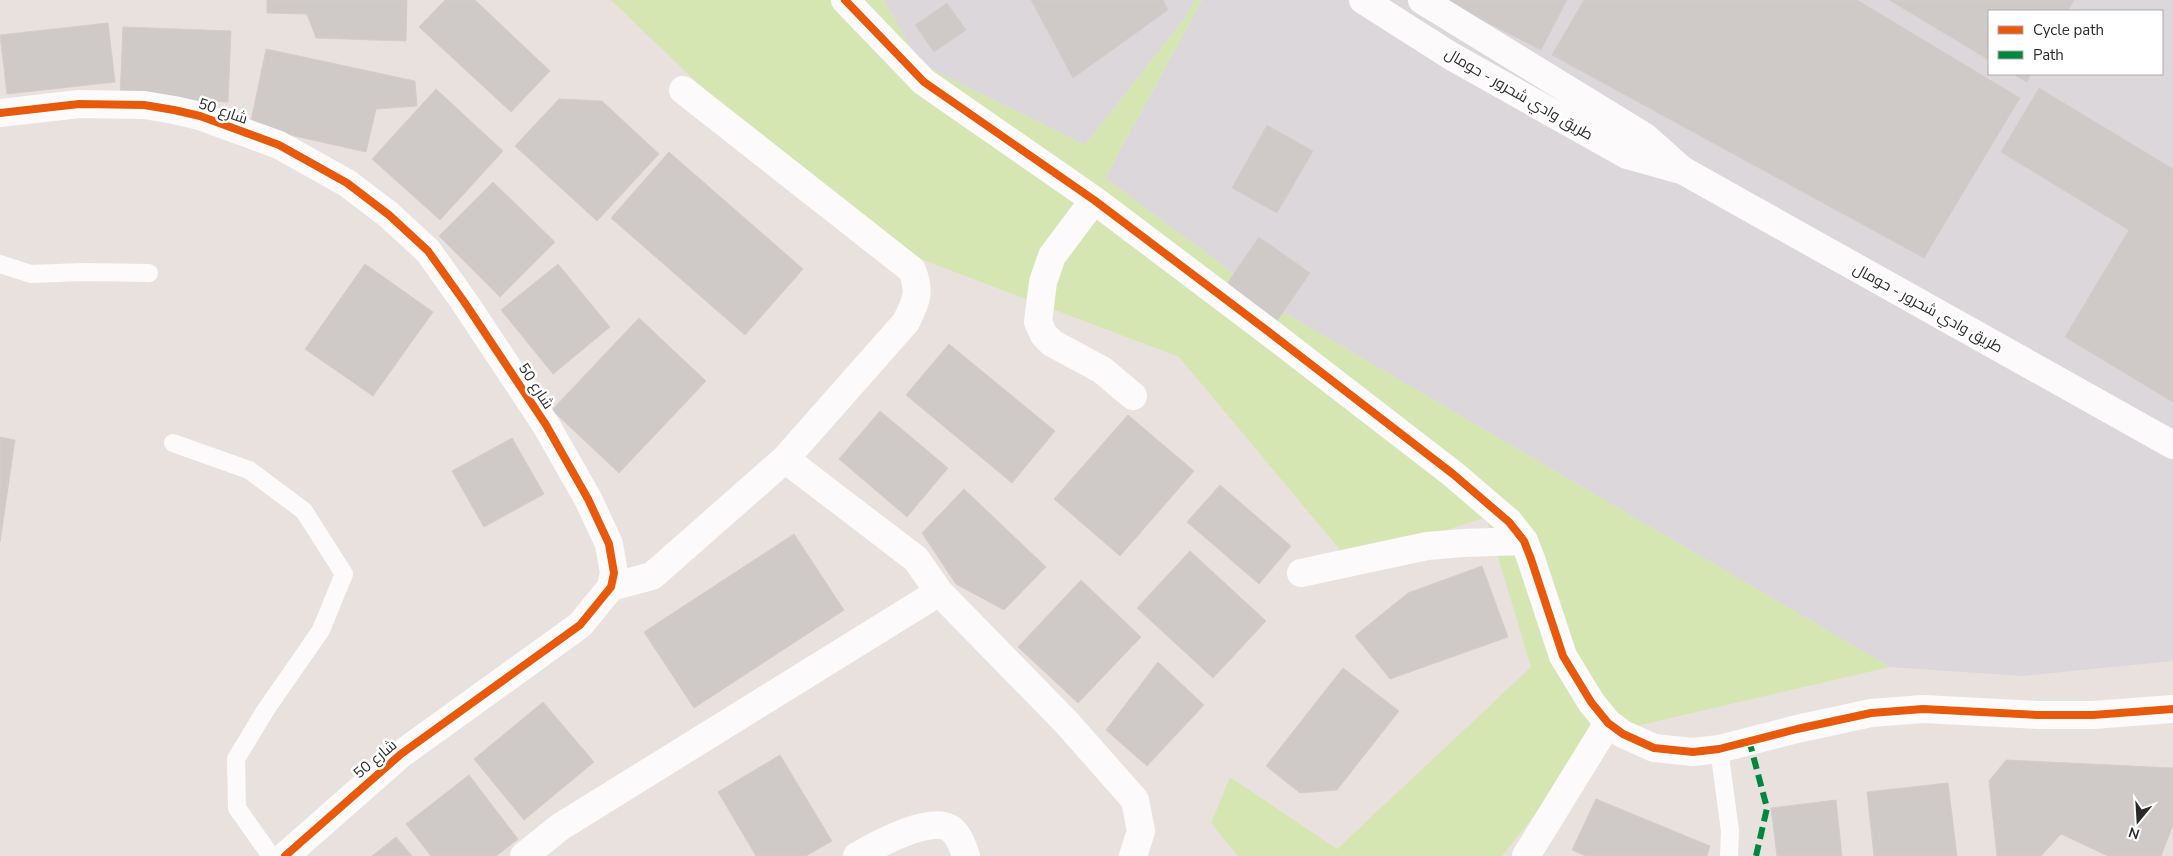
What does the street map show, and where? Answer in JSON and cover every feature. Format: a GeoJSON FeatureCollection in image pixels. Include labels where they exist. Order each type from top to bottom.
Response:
{"type":"FeatureCollection","features":[{"type":"Feature","properties":{"kind":"street"},"geometry":{"type":"LineString","coordinates":[[845,0],[924,82],[1094,200],[1453,474],[1509,522],[1524,541],[1563,656],[1591,702],[1608,723],[1623,734],[1654,748],[1693,752],[1719,749],[1871,713],[1923,709],[2093,715],[2173,709]]}},
{"type":"Feature","properties":{"kind":"street","name":"طريق وادي شحرور - حومال"},"geometry":{"type":"LineString","coordinates":[[1363,0],[1451,56],[1627,155],[1682,170]]}},
{"type":"Feature","properties":{"kind":"street","name":"طريق وادي شحرور - حومال"},"geometry":{"type":"LineString","coordinates":[[1422,0],[1645,137],[1682,170],[2173,445]]}},
{"type":"Feature","properties":{"kind":"street"},"geometry":{"type":"LineString","coordinates":[[1451,56],[1469,30]]}},
{"type":"Feature","properties":{"kind":"street"},"geometry":{"type":"LineString","coordinates":[[611,587],[652,576],[785,459],[906,322],[916,300],[918,285],[912,270],[683,90]]}},
{"type":"Feature","properties":{"kind":"street","name":"شارع 50"},"geometry":{"type":"LineString","coordinates":[[0,113],[79,104],[144,105],[200,116],[279,146],[347,183],[389,215],[428,251],[546,425],[588,499],[609,544],[614,573],[611,587],[602,601],[569,635],[401,754],[285,856]]}},
{"type":"Feature","properties":{"kind":"street"},"geometry":{"type":"LineString","coordinates":[[1094,200],[1052,256],[1043,282],[1038,322],[1044,335],[1052,343],[1102,370],[1133,396]]}},
{"type":"Feature","properties":{"kind":"street"},"geometry":{"type":"LineString","coordinates":[[785,459],[916,559],[939,592],[1067,723],[1135,800],[1141,831],[1133,856]]}},
{"type":"Feature","properties":{"kind":"street"},"geometry":{"type":"LineString","coordinates":[[1301,573],[1427,546],[1463,542],[1524,541]]}},
{"type":"Feature","properties":{"kind":"street"},"geometry":{"type":"LineString","coordinates":[[524,856],[560,827],[939,592]]}},
{"type":"Feature","properties":{"kind":"street"},"geometry":{"type":"LineString","coordinates":[[1526,856],[1608,723]]}},
{"type":"Feature","properties":{"kind":"street"},"geometry":{"type":"LineString","coordinates":[[857,856],[927,824],[941,824],[951,829],[962,844],[966,856]]}},
{"type":"Feature","properties":{"kind":"lane"},"geometry":{"type":"LineString","coordinates":[[0,264],[32,274],[82,272],[149,273]]}},
{"type":"Feature","properties":{"kind":"lane"},"geometry":{"type":"LineString","coordinates":[[173,443],[249,470],[304,511],[344,574],[321,630],[265,711],[236,760],[237,808],[272,856]]}},
{"type":"Feature","properties":{"kind":"lane"},"geometry":{"type":"LineString","coordinates":[[1719,749],[1730,831],[1729,856]]}},
{"type":"Feature","properties":{"kind":"shaded area"},"geometry":{"type":"Polygon","coordinates":[[[884,0],[1195,0],[1184,19],[1085,145],[919,63],[884,0]]]}},
{"type":"Feature","properties":{"kind":"shaded area"},"geometry":{"type":"Polygon","coordinates":[[[1202,0],[2173,0],[2173,661],[2023,676],[1890,667],[1292,317],[1105,178],[1202,0]]]}},
{"type":"Feature","properties":{"kind":"green space"},"geometry":{"type":"Polygon","coordinates":[[[611,0],[884,0],[919,63],[1085,145],[1184,19],[1195,0],[1202,0],[1105,178],[1292,317],[1890,667],[1598,735],[1502,856],[1238,856],[1211,823],[1230,777],[1337,849],[1531,667],[1486,517],[1350,562],[1179,357],[902,252],[737,121],[611,0]]]}},
{"type":"Feature","properties":{"kind":"building"},"geometry":{"type":"Polygon","coordinates":[[[267,0],[407,0],[406,41],[316,38],[307,14],[267,13],[267,0]]]}},
{"type":"Feature","properties":{"kind":"building"},"geometry":{"type":"Polygon","coordinates":[[[445,0],[475,0],[550,71],[511,112],[419,27],[445,0]]]}},
{"type":"Feature","properties":{"kind":"building"},"geometry":{"type":"Polygon","coordinates":[[[1031,0],[1163,0],[1168,10],[1073,78],[1031,0]]]}},
{"type":"Feature","properties":{"kind":"building"},"geometry":{"type":"Polygon","coordinates":[[[1443,0],[1567,0],[1541,50],[1443,0]]]}},
{"type":"Feature","properties":{"kind":"building"},"geometry":{"type":"Polygon","coordinates":[[[1584,0],[1857,0],[2020,98],[1924,258],[1552,55],[1584,0]]]}},
{"type":"Feature","properties":{"kind":"building"},"geometry":{"type":"Polygon","coordinates":[[[1889,0],[2074,0],[2069,10],[1988,10],[1988,59],[1889,0]]]}},
{"type":"Feature","properties":{"kind":"building"},"geometry":{"type":"Polygon","coordinates":[[[947,3],[966,30],[934,52],[915,25],[947,3]]]}},
{"type":"Feature","properties":{"kind":"building"},"geometry":{"type":"Polygon","coordinates":[[[108,23],[115,82],[7,94],[0,35],[108,23]]]}},
{"type":"Feature","properties":{"kind":"building"},"geometry":{"type":"Polygon","coordinates":[[[123,27],[231,31],[228,102],[120,98],[123,27]]]}},
{"type":"Feature","properties":{"kind":"building"},"geometry":{"type":"Polygon","coordinates":[[[266,49],[415,81],[417,106],[376,109],[366,152],[250,126],[266,49]]]}},
{"type":"Feature","properties":{"kind":"building"},"geometry":{"type":"Polygon","coordinates":[[[2015,75],[2030,75],[2027,82],[2015,75]]]}},
{"type":"Feature","properties":{"kind":"building"},"geometry":{"type":"Polygon","coordinates":[[[2039,88],[2173,169],[2173,402],[2065,337],[2129,230],[2001,152],[2039,88]]]}},
{"type":"Feature","properties":{"kind":"building"},"geometry":{"type":"Polygon","coordinates":[[[436,89],[503,151],[440,220],[372,159],[436,89]]]}},
{"type":"Feature","properties":{"kind":"building"},"geometry":{"type":"Polygon","coordinates":[[[559,99],[602,101],[659,154],[597,221],[515,146],[559,99]]]}},
{"type":"Feature","properties":{"kind":"building"},"geometry":{"type":"Polygon","coordinates":[[[1267,125],[1313,151],[1277,213],[1232,188],[1267,125]]]}},
{"type":"Feature","properties":{"kind":"building"},"geometry":{"type":"Polygon","coordinates":[[[669,152],[803,269],[745,335],[611,218],[669,152]]]}},
{"type":"Feature","properties":{"kind":"building"},"geometry":{"type":"Polygon","coordinates":[[[493,182],[555,242],[500,297],[439,236],[493,182]]]}},
{"type":"Feature","properties":{"kind":"building"},"geometry":{"type":"Polygon","coordinates":[[[1259,237],[1310,273],[1277,321],[1226,285],[1259,237]]]}},
{"type":"Feature","properties":{"kind":"building"},"geometry":{"type":"Polygon","coordinates":[[[365,264],[433,312],[373,396],[305,349],[365,264]]]}},
{"type":"Feature","properties":{"kind":"building"},"geometry":{"type":"Polygon","coordinates":[[[558,264],[610,327],[553,374],[501,310],[558,264]]]}},
{"type":"Feature","properties":{"kind":"building"},"geometry":{"type":"Polygon","coordinates":[[[639,318],[706,381],[619,473],[552,410],[639,318]]]}},
{"type":"Feature","properties":{"kind":"building"},"geometry":{"type":"Polygon","coordinates":[[[949,344],[1055,431],[1012,483],[906,395],[949,344]]]}},
{"type":"Feature","properties":{"kind":"building"},"geometry":{"type":"Polygon","coordinates":[[[880,411],[948,468],[907,517],[839,459],[880,411]]]}},
{"type":"Feature","properties":{"kind":"building"},"geometry":{"type":"Polygon","coordinates":[[[1128,415],[1194,471],[1120,556],[1054,499],[1128,415]]]}},
{"type":"Feature","properties":{"kind":"building"},"geometry":{"type":"Polygon","coordinates":[[[0,437],[15,440],[0,542],[0,437]]]}},
{"type":"Feature","properties":{"kind":"building"},"geometry":{"type":"Polygon","coordinates":[[[512,438],[544,494],[484,527],[452,471],[512,438]]]}},
{"type":"Feature","properties":{"kind":"building"},"geometry":{"type":"Polygon","coordinates":[[[1220,485],[1291,546],[1259,584],[1187,522],[1220,485]]]}},
{"type":"Feature","properties":{"kind":"building"},"geometry":{"type":"Polygon","coordinates":[[[964,489],[1046,567],[1004,610],[956,584],[922,533],[964,489]]]}},
{"type":"Feature","properties":{"kind":"building"},"geometry":{"type":"Polygon","coordinates":[[[794,534],[844,610],[694,708],[644,632],[794,534]]]}},
{"type":"Feature","properties":{"kind":"building"},"geometry":{"type":"Polygon","coordinates":[[[1190,551],[1266,621],[1213,678],[1137,608],[1190,551]]]}},
{"type":"Feature","properties":{"kind":"building"},"geometry":{"type":"Polygon","coordinates":[[[1482,566],[1508,637],[1390,679],[1355,636],[1408,593],[1482,566]]]}},
{"type":"Feature","properties":{"kind":"building"},"geometry":{"type":"Polygon","coordinates":[[[1081,580],[1141,637],[1078,703],[1018,647],[1081,580]]]}},
{"type":"Feature","properties":{"kind":"building"},"geometry":{"type":"Polygon","coordinates":[[[1158,662],[1204,705],[1147,766],[1106,730],[1158,662]]]}},
{"type":"Feature","properties":{"kind":"building"},"geometry":{"type":"Polygon","coordinates":[[[1343,668],[1399,711],[1337,790],[1300,793],[1266,766],[1343,668]]]}},
{"type":"Feature","properties":{"kind":"building"},"geometry":{"type":"Polygon","coordinates":[[[543,702],[594,762],[524,820],[474,759],[543,702]]]}},
{"type":"Feature","properties":{"kind":"building"},"geometry":{"type":"Polygon","coordinates":[[[780,755],[832,841],[806,856],[756,856],[718,792],[780,755]]]}},
{"type":"Feature","properties":{"kind":"building"},"geometry":{"type":"Polygon","coordinates":[[[2006,760],[2173,768],[2173,825],[2161,856],[2108,856],[2061,834],[2041,856],[1997,856],[1989,781],[2006,760]]]}},
{"type":"Feature","properties":{"kind":"building"},"geometry":{"type":"Polygon","coordinates":[[[469,775],[518,839],[496,856],[431,856],[406,824],[469,775]]]}},
{"type":"Feature","properties":{"kind":"building"},"geometry":{"type":"Polygon","coordinates":[[[1948,783],[1957,856],[1874,856],[1867,792],[1948,783]]]}},
{"type":"Feature","properties":{"kind":"building"},"geometry":{"type":"Polygon","coordinates":[[[1596,799],[1710,846],[1707,856],[1586,856],[1572,850],[1596,799]]]}},
{"type":"Feature","properties":{"kind":"building"},"geometry":{"type":"Polygon","coordinates":[[[1836,800],[1842,856],[1777,856],[1771,808],[1836,800]]]}},
{"type":"Feature","properties":{"kind":"building"},"geometry":{"type":"Polygon","coordinates":[[[396,837],[412,856],[372,856],[396,837]]]}},
{"type":"Feature","properties":{"kind":"marked path"},"geometry":{"type":"LineString","coordinates":[[1749,740],[1767,808],[1756,856]]}},
{"type":"Feature","properties":{"kind":"cycle path"},"geometry":{"type":"LineString","coordinates":[[845,0],[924,82],[1094,200],[1453,474],[1509,522],[1524,541],[1563,656],[1591,702],[1608,723],[1623,734],[1654,748],[1693,752],[1719,749],[1871,713],[1923,709],[2037,715],[2093,715],[2173,709]]}},
{"type":"Feature","properties":{"kind":"cycle path"},"geometry":{"type":"LineString","coordinates":[[0,113],[79,104],[144,105],[174,110],[200,116],[279,145],[347,183],[389,215],[428,251],[546,425],[588,499],[609,544],[614,573],[611,587],[580,625],[401,754],[285,856]]}}]}
